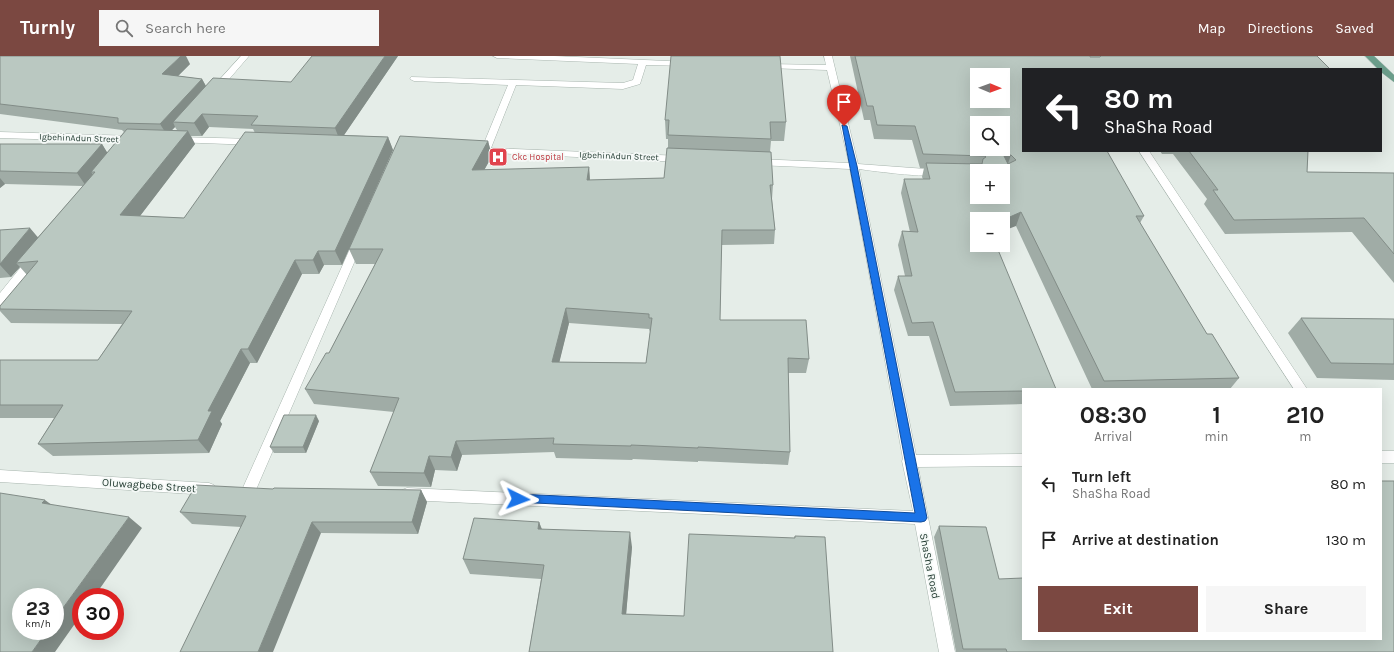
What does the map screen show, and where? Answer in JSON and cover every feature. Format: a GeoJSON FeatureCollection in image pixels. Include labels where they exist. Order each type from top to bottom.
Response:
{"type":"FeatureCollection","features":[{"type":"Feature","properties":{"kind":"main road"},"geometry":{"type":"LineString","coordinates":[[1369,56],[1382,68]]}},
{"type":"Feature","properties":{"kind":"main road"},"geometry":{"type":"LineString","coordinates":[[1382,68],[1394,80]]}},
{"type":"Feature","properties":{"kind":"street"},"geometry":{"type":"LineString","coordinates":[[210,95],[245,56]]}},
{"type":"Feature","properties":{"kind":"street"},"geometry":{"type":"LineString","coordinates":[[497,56],[697,64]]}},
{"type":"Feature","properties":{"kind":"street"},"geometry":{"type":"LineString","coordinates":[[759,66],[829,62]]}},
{"type":"Feature","properties":{"kind":"street","name":"ShaSha Road"},"geometry":{"type":"LineString","coordinates":[[829,62],[854,166],[909,461],[947,652]]}},
{"type":"Feature","properties":{"kind":"street"},"geometry":{"type":"LineString","coordinates":[[414,79],[623,86],[637,82],[642,63]]}},
{"type":"Feature","properties":{"kind":"street"},"geometry":{"type":"LineString","coordinates":[[486,150],[513,82]]}},
{"type":"Feature","properties":{"kind":"street"},"geometry":{"type":"LineString","coordinates":[[180,129],[170,140],[266,142]]}},
{"type":"Feature","properties":{"kind":"street","name":"IgbehinAdun Street"},"geometry":{"type":"LineString","coordinates":[[0,135],[147,140]]}},
{"type":"Feature","properties":{"kind":"street"},"geometry":{"type":"LineString","coordinates":[[122,151],[132,139]]}},
{"type":"Feature","properties":{"kind":"street","name":"IgbehinAdun Street"},"geometry":{"type":"LineString","coordinates":[[463,149],[694,159]]}},
{"type":"Feature","properties":{"kind":"street"},"geometry":{"type":"LineString","coordinates":[[1145,152],[1300,388]]}},
{"type":"Feature","properties":{"kind":"street"},"geometry":{"type":"LineString","coordinates":[[750,161],[854,166],[912,172],[949,173]]}},
{"type":"Feature","properties":{"kind":"street"},"geometry":{"type":"LineString","coordinates":[[248,492],[363,232]]}},
{"type":"Feature","properties":{"kind":"street"},"geometry":{"type":"LineString","coordinates":[[0,301],[38,254]]}},
{"type":"Feature","properties":{"kind":"street"},"geometry":{"type":"LineString","coordinates":[[1382,458],[1394,458]]}},
{"type":"Feature","properties":{"kind":"street"},"geometry":{"type":"LineString","coordinates":[[909,461],[1022,460]]}},
{"type":"Feature","properties":{"kind":"street","name":"Oluwagbebe Street"},"geometry":{"type":"LineString","coordinates":[[0,476],[263,492]]}},
{"type":"Feature","properties":{"kind":"street"},"geometry":{"type":"LineString","coordinates":[[394,494],[921,518]]}},
{"type":"Feature","properties":{"kind":"building"},"geometry":{"type":"Polygon","coordinates":[[[0,56],[181,56],[162,74],[202,79],[160,124],[118,123],[118,118],[0,104],[0,56]]]}},
{"type":"Feature","properties":{"kind":"building"},"geometry":{"type":"Polygon","coordinates":[[[312,56],[385,56],[335,128],[251,125],[258,116],[202,114],[194,123],[173,122],[213,78],[291,82],[312,56]]]}},
{"type":"Feature","properties":{"kind":"building"},"geometry":{"type":"Polygon","coordinates":[[[671,56],[780,56],[786,122],[770,122],[771,139],[668,135],[669,120],[665,120],[671,56]]]}},
{"type":"Feature","properties":{"kind":"building"},"geometry":{"type":"Polygon","coordinates":[[[855,56],[1317,56],[1329,68],[1022,68],[1022,152],[1108,152],[1144,216],[1136,216],[1207,334],[1212,334],[1239,378],[1104,381],[1021,212],[1010,217],[1010,212],[970,212],[970,252],[999,252],[1056,388],[1022,388],[1022,391],[955,392],[933,322],[912,323],[898,276],[912,276],[902,231],[918,232],[904,179],[930,179],[926,163],[982,164],[970,164],[970,204],[1010,204],[1010,164],[1008,164],[1016,160],[1010,155],[1010,116],[970,116],[970,156],[923,154],[915,126],[877,125],[873,106],[867,106],[855,56]]]}},
{"type":"Feature","properties":{"kind":"building"},"geometry":{"type":"Polygon","coordinates":[[[127,129],[188,131],[120,215],[184,218],[245,132],[388,137],[335,251],[318,251],[313,260],[295,260],[248,349],[241,349],[208,411],[212,411],[198,440],[38,444],[63,405],[0,405],[0,360],[98,360],[132,311],[0,309],[0,306],[38,261],[16,263],[95,172],[91,172],[127,129]]]}},
{"type":"Feature","properties":{"kind":"building"},"geometry":{"type":"Polygon","coordinates":[[[400,136],[488,141],[472,170],[589,167],[587,180],[664,178],[667,148],[771,152],[773,185],[770,185],[775,230],[722,230],[720,320],[806,320],[809,359],[788,358],[790,452],[698,447],[553,444],[554,438],[456,441],[451,457],[429,456],[424,473],[370,472],[399,398],[305,389],[326,353],[329,353],[383,249],[349,249],[400,136]],[[566,308],[552,362],[646,363],[652,318],[649,318],[649,314],[566,308]]]}},
{"type":"Feature","properties":{"kind":"building"},"geometry":{"type":"Polygon","coordinates":[[[0,144],[102,144],[77,173],[0,171],[0,144]]]}},
{"type":"Feature","properties":{"kind":"building"},"geometry":{"type":"Polygon","coordinates":[[[1190,152],[1308,152],[1307,172],[1394,173],[1394,254],[1364,218],[1234,220],[1213,190],[1218,190],[1190,152]]]}},
{"type":"Feature","properties":{"kind":"building"},"geometry":{"type":"Polygon","coordinates":[[[985,156],[1004,156],[1008,164],[982,164],[983,159],[986,157],[985,156]]]}},
{"type":"Feature","properties":{"kind":"building"},"geometry":{"type":"Polygon","coordinates":[[[30,228],[0,264],[0,230],[30,228]]]}},
{"type":"Feature","properties":{"kind":"building"},"geometry":{"type":"Polygon","coordinates":[[[1301,318],[1394,319],[1394,364],[1331,363],[1301,318]]]}},
{"type":"Feature","properties":{"kind":"building"},"geometry":{"type":"Polygon","coordinates":[[[284,415],[316,415],[303,447],[270,447],[284,415]]]}},
{"type":"Feature","properties":{"kind":"building"},"geometry":{"type":"Polygon","coordinates":[[[1382,481],[1394,481],[1394,652],[1007,652],[1006,649],[963,649],[939,526],[986,527],[999,579],[1022,578],[1022,640],[1382,640],[1382,481]]]}},
{"type":"Feature","properties":{"kind":"building"},"geometry":{"type":"Polygon","coordinates":[[[196,485],[273,489],[421,490],[412,522],[312,522],[258,652],[180,652],[246,516],[180,512],[196,485]]]}},
{"type":"Feature","properties":{"kind":"building"},"geometry":{"type":"Polygon","coordinates":[[[0,493],[45,500],[42,503],[129,517],[77,588],[72,588],[72,596],[64,607],[64,588],[12,588],[12,640],[41,640],[32,652],[0,652],[0,493]]]}},
{"type":"Feature","properties":{"kind":"building"},"geometry":{"type":"Polygon","coordinates":[[[474,518],[539,522],[538,529],[630,532],[622,614],[684,616],[689,534],[795,538],[795,536],[825,537],[833,652],[529,652],[544,565],[463,559],[474,518]]]}},
{"type":"Feature","properties":{"kind":"place","name":"Ckc Hospital"},"geometry":{"type":"Point","coordinates":[498,157]}},
{"type":"Feature","properties":{"kind":"route"},"geometry":{"type":"LineString","coordinates":[[518,499],[921,518],[854,166],[844,126]]}}]}
